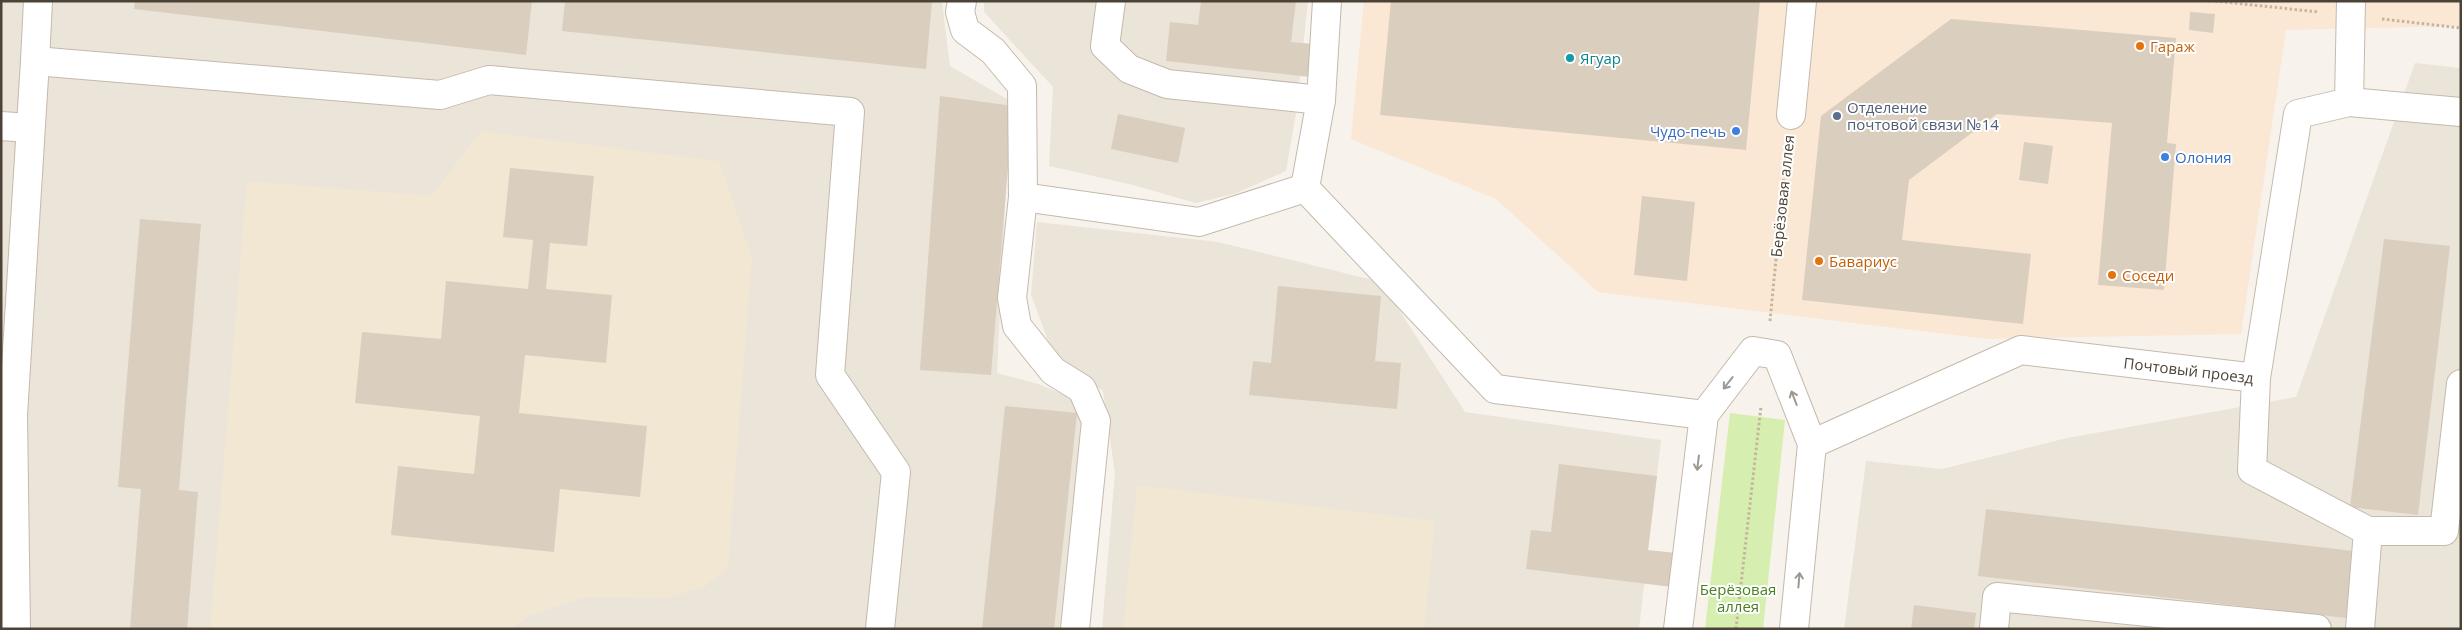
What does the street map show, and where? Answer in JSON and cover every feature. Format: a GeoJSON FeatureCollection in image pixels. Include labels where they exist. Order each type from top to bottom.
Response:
{"type":"FeatureCollection","features":[{"type":"Feature","properties":{"kind":"street"},"geometry":{"type":"LineString","coordinates":[[16,629],[13,415],[38,1]]}},
{"type":"Feature","properties":{"kind":"street"},"geometry":{"type":"LineString","coordinates":[[962,1],[960,12],[965,30],[993,51],[1022,86],[1023,197],[1012,298],[1017,326],[1053,371],[1082,388],[1096,421],[1075,629]]}},
{"type":"Feature","properties":{"kind":"street"},"geometry":{"type":"LineString","coordinates":[[1111,1],[1105,46],[1129,69],[1167,84],[1321,100]]}},
{"type":"Feature","properties":{"kind":"street"},"geometry":{"type":"LineString","coordinates":[[1305,188],[1321,100],[1327,1]]}},
{"type":"Feature","properties":{"kind":"street","name":"Берёзовая аллея"},"geometry":{"type":"LineString","coordinates":[[1790,115],[1802,1]]}},
{"type":"Feature","properties":{"kind":"street"},"geometry":{"type":"LineString","coordinates":[[2350,8],[2348,102],[2461,112]]}},
{"type":"Feature","properties":{"kind":"street"},"geometry":{"type":"LineString","coordinates":[[35,61],[440,95],[489,80],[850,112],[830,375],[896,472],[880,629]]}},
{"type":"Feature","properties":{"kind":"street","name":"Почтовый проезд"},"geometry":{"type":"LineString","coordinates":[[1812,444],[2021,350],[2256,378],[2298,114],[2348,102]]}},
{"type":"Feature","properties":{"kind":"street"},"geometry":{"type":"LineString","coordinates":[[1,126],[30,128]]}},
{"type":"Feature","properties":{"kind":"street"},"geometry":{"type":"LineString","coordinates":[[1023,197],[1199,222],[1305,188]]}},
{"type":"Feature","properties":{"kind":"street"},"geometry":{"type":"LineString","coordinates":[[1305,188],[1495,389],[1704,415]]}},
{"type":"Feature","properties":{"kind":"street"},"geometry":{"type":"LineString","coordinates":[[1678,629],[1704,415],[1760,352],[1778,355],[1812,444],[1794,629]]}},
{"type":"Feature","properties":{"kind":"street"},"geometry":{"type":"LineString","coordinates":[[2256,378],[2252,470],[2368,531],[2444,531],[2461,384]]}},
{"type":"Feature","properties":{"kind":"street"},"geometry":{"type":"LineString","coordinates":[[2360,629],[2368,531]]}},
{"type":"Feature","properties":{"kind":"street"},"geometry":{"type":"LineString","coordinates":[[1994,629],[1997,597],[2317,629]]}},
{"type":"Feature","properties":{"kind":"path"},"geometry":{"type":"LineString","coordinates":[[2215,1],[2350,8],[2461,28]]}},
{"type":"Feature","properties":{"kind":"path","name":"Берёзовая аллея"},"geometry":{"type":"LineString","coordinates":[[1736,629],[1760,352],[1790,115]]}},
{"type":"Feature","properties":{"kind":"shaded area"},"geometry":{"type":"Polygon","coordinates":[[[1,1],[942,1],[950,66],[1010,101],[997,373],[1038,384],[1070,397],[1089,423],[1066,629],[1,629],[1,1]]]}},
{"type":"Feature","properties":{"kind":"shaded area"},"geometry":{"type":"Polygon","coordinates":[[[984,1],[1308,1],[1296,113],[1286,171],[1234,194],[1196,203],[1133,185],[1049,166],[1053,87],[984,12],[984,1]]]}},
{"type":"Feature","properties":{"kind":"shaded area"},"geometry":{"type":"Polygon","coordinates":[[[1364,1],[2461,1],[2461,26],[2286,30],[2241,334],[1987,339],[1598,292],[1496,199],[1351,139],[1364,1]]]}},
{"type":"Feature","properties":{"kind":"shaded area"},"geometry":{"type":"Polygon","coordinates":[[[2415,63],[2461,68],[2461,629],[1844,629],[1866,461],[1942,469],[2067,438],[2296,397],[2415,63]]]}},
{"type":"Feature","properties":{"kind":"shaded area"},"geometry":{"type":"Polygon","coordinates":[[[481,131],[719,161],[752,257],[728,568],[704,587],[668,598],[585,597],[531,615],[510,629],[210,629],[247,181],[431,196],[481,131]]]}},
{"type":"Feature","properties":{"kind":"shaded area"},"geometry":{"type":"Polygon","coordinates":[[[1037,222],[1218,242],[1381,282],[1465,412],[1661,440],[1639,629],[1102,629],[1115,473],[1103,391],[1053,354],[1031,295],[1037,222]]]}},
{"type":"Feature","properties":{"kind":"shaded area"},"geometry":{"type":"Polygon","coordinates":[[[1137,485],[1435,521],[1424,629],[1123,629],[1137,485]]]}},
{"type":"Feature","properties":{"kind":"green space","name":"Берёзовая аллея"},"geometry":{"type":"Polygon","coordinates":[[[1730,413],[1785,420],[1763,629],[1705,629],[1730,413]]]}},
{"type":"Feature","properties":{"kind":"building"},"geometry":{"type":"Polygon","coordinates":[[[135,1],[532,1],[526,55],[134,9],[135,1]]]}},
{"type":"Feature","properties":{"kind":"building"},"geometry":{"type":"Polygon","coordinates":[[[565,1],[932,1],[926,69],[562,31],[565,1]]]}},
{"type":"Feature","properties":{"kind":"building"},"geometry":{"type":"Polygon","coordinates":[[[1201,1],[1296,1],[1291,42],[1314,44],[1310,77],[1166,61],[1170,22],[1198,25],[1201,1]]]}},
{"type":"Feature","properties":{"kind":"building","name":"Ягуар"},"geometry":{"type":"Polygon","coordinates":[[[1391,1],[1760,1],[1746,150],[1380,115],[1391,1]]]}},
{"type":"Feature","properties":{"kind":"building"},"geometry":{"type":"Polygon","coordinates":[[[2190,12],[2215,14],[2213,33],[2189,30],[2190,12]]]}},
{"type":"Feature","properties":{"kind":"building"},"geometry":{"type":"Polygon","coordinates":[[[1951,19],[2176,38],[2167,143],[2176,144],[2164,290],[2098,285],[2112,123],[1997,114],[1909,180],[1902,240],[2031,254],[2023,324],[1802,300],[1821,116],[1951,19]]]}},
{"type":"Feature","properties":{"kind":"building"},"geometry":{"type":"Polygon","coordinates":[[[940,96],[1013,106],[991,375],[920,370],[940,96]]]}},
{"type":"Feature","properties":{"kind":"building"},"geometry":{"type":"Polygon","coordinates":[[[1118,114],[1185,128],[1178,163],[1111,149],[1118,114]]]}},
{"type":"Feature","properties":{"kind":"building"},"geometry":{"type":"Polygon","coordinates":[[[2024,142],[2053,146],[2048,184],[2019,180],[2024,142]]]}},
{"type":"Feature","properties":{"kind":"building"},"geometry":{"type":"Polygon","coordinates":[[[510,168],[594,176],[587,246],[550,243],[546,289],[612,295],[606,363],[525,355],[519,413],[647,426],[640,497],[560,489],[554,552],[391,535],[398,466],[474,474],[480,416],[355,403],[362,332],[441,339],[446,281],[528,289],[533,240],[503,237],[510,168]]]}},
{"type":"Feature","properties":{"kind":"building"},"geometry":{"type":"Polygon","coordinates":[[[1642,196],[1695,202],[1687,281],[1634,275],[1642,196]]]}},
{"type":"Feature","properties":{"kind":"building"},"geometry":{"type":"Polygon","coordinates":[[[140,219],[201,224],[179,490],[198,492],[187,629],[130,629],[141,489],[118,487],[140,219]]]}},
{"type":"Feature","properties":{"kind":"building"},"geometry":{"type":"Polygon","coordinates":[[[2384,239],[2450,246],[2418,515],[2350,507],[2384,239]]]}},
{"type":"Feature","properties":{"kind":"building"},"geometry":{"type":"Polygon","coordinates":[[[1278,286],[1381,296],[1375,361],[1401,363],[1397,409],[1249,395],[1253,361],[1271,363],[1278,286]]]}},
{"type":"Feature","properties":{"kind":"building"},"geometry":{"type":"Polygon","coordinates":[[[1005,406],[1077,413],[1054,629],[982,629],[1005,406]]]}},
{"type":"Feature","properties":{"kind":"building"},"geometry":{"type":"Polygon","coordinates":[[[1559,464],[1657,476],[1648,550],[1676,553],[1672,587],[1526,569],[1531,530],[1551,532],[1559,464]]]}},
{"type":"Feature","properties":{"kind":"building"},"geometry":{"type":"Polygon","coordinates":[[[1986,509],[2354,551],[2346,618],[1978,576],[1986,509]]]}},
{"type":"Feature","properties":{"kind":"building"},"geometry":{"type":"Polygon","coordinates":[[[1914,605],[1976,613],[1974,629],[1911,629],[1914,605]]]}},
{"type":"Feature","properties":{"kind":"place","name":"Гараж"},"geometry":{"type":"Point","coordinates":[2140,46]}},
{"type":"Feature","properties":{"kind":"place","name":"Ягуар"},"geometry":{"type":"Point","coordinates":[1570,58]}},
{"type":"Feature","properties":{"kind":"place","name":"Отделение почтовой связи №14"},"geometry":{"type":"Point","coordinates":[1837,116]}},
{"type":"Feature","properties":{"kind":"place","name":"Чудо-печь"},"geometry":{"type":"Point","coordinates":[1736,131]}},
{"type":"Feature","properties":{"kind":"place","name":"Олония"},"geometry":{"type":"Point","coordinates":[2165,157]}},
{"type":"Feature","properties":{"kind":"place","name":"Бавариус"},"geometry":{"type":"Point","coordinates":[1819,261]}},
{"type":"Feature","properties":{"kind":"place","name":"Соседи"},"geometry":{"type":"Point","coordinates":[2112,275]}}]}
